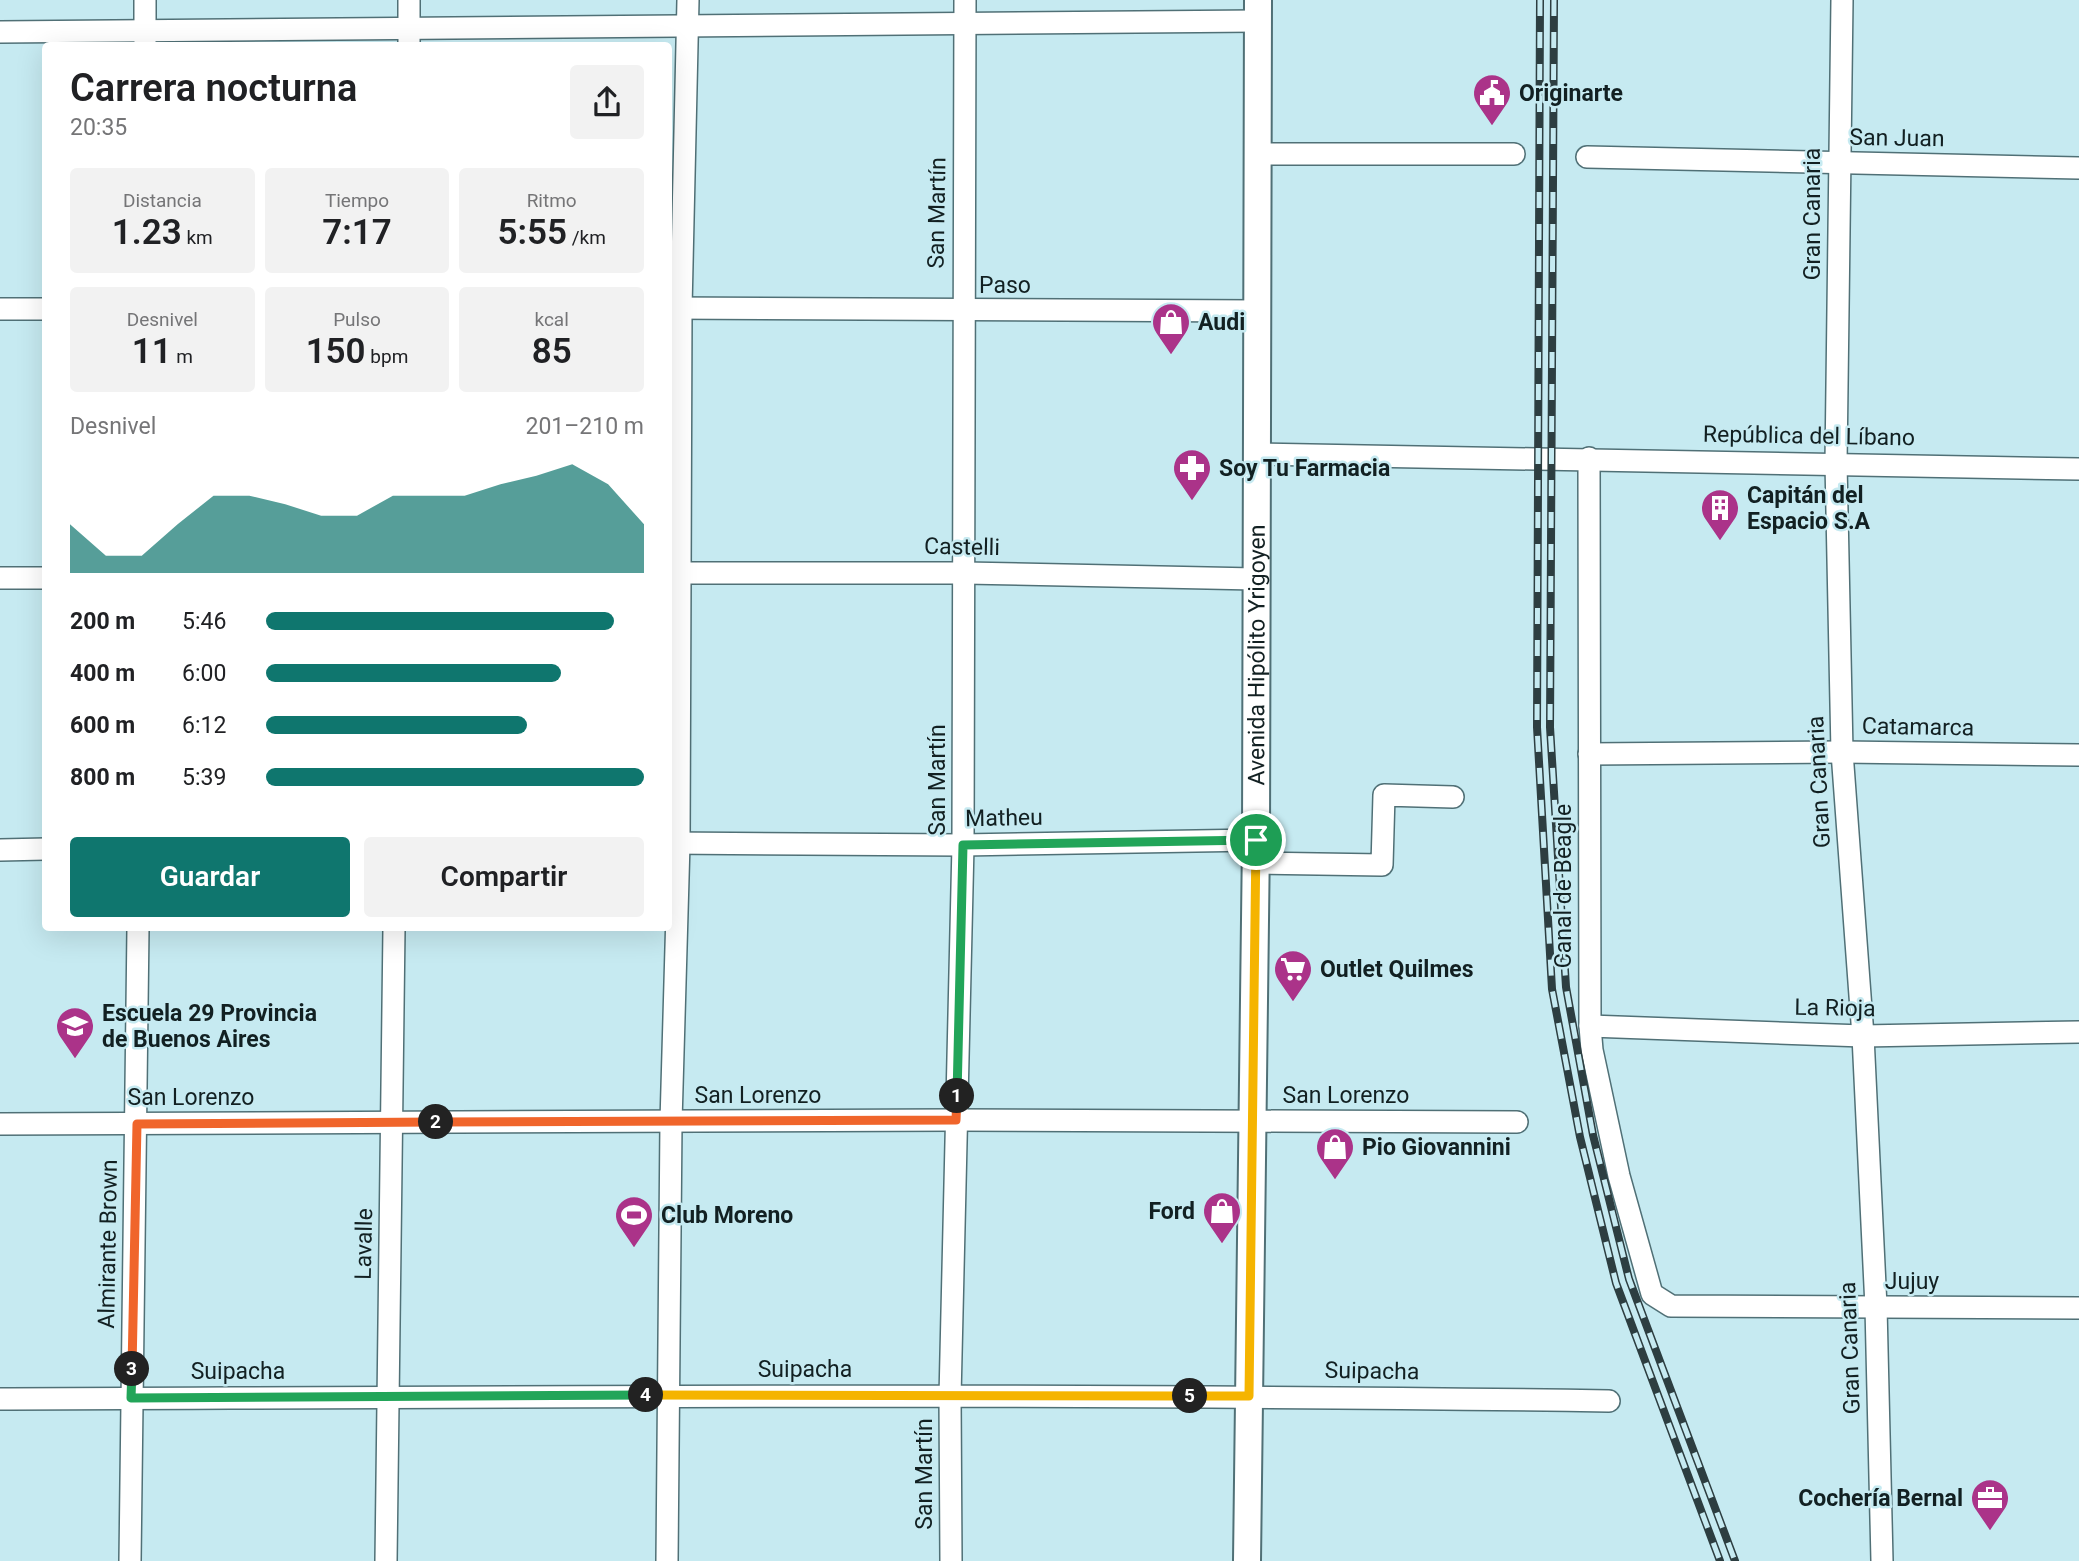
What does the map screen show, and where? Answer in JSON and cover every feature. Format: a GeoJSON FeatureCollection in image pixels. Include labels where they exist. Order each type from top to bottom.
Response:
{"type":"FeatureCollection","features":[{"type":"Feature","properties":{"kind":"main road","name":"Avenida Hipólito Yrigoyen"},"geometry":{"type":"LineString","coordinates":[[1247,1561],[1256,852],[1258,10]]}},
{"type":"Feature","properties":{"kind":"street"},"geometry":{"type":"LineString","coordinates":[[145,0],[145,39]]}},
{"type":"Feature","properties":{"kind":"street"},"geometry":{"type":"LineString","coordinates":[[409,37],[410,0]]}},
{"type":"Feature","properties":{"kind":"street"},"geometry":{"type":"LineString","coordinates":[[667,1561],[674,843],[675,308],[688,0]]}},
{"type":"Feature","properties":{"kind":"street","name":"San Martín"},"geometry":{"type":"LineString","coordinates":[[951,1561],[950,1397],[963,845],[965,573],[962,312],[965,0]]}},
{"type":"Feature","properties":{"kind":"street","name":"Gran Canaria"},"geometry":{"type":"LineString","coordinates":[[1842,0],[1836,463],[1842,752],[1863,1036],[1876,1307],[1882,1561]]}},
{"type":"Feature","properties":{"kind":"street"},"geometry":{"type":"LineString","coordinates":[[0,32],[145,39],[409,37],[688,24],[965,24],[1258,10]]}},
{"type":"Feature","properties":{"kind":"street"},"geometry":{"type":"LineString","coordinates":[[1258,154],[1514,155]]}},
{"type":"Feature","properties":{"kind":"street","name":"San Juan"},"geometry":{"type":"LineString","coordinates":[[1587,157],[2079,168]]}},
{"type":"Feature","properties":{"kind":"street","name":"Paso"},"geometry":{"type":"LineString","coordinates":[[675,308],[1257,312]]}},
{"type":"Feature","properties":{"kind":"street"},"geometry":{"type":"LineString","coordinates":[[0,309],[42,309]]}},
{"type":"Feature","properties":{"kind":"street","name":"República del Líbano"},"geometry":{"type":"LineString","coordinates":[[1258,454],[1545,457],[2079,469]]}},
{"type":"Feature","properties":{"kind":"street","name":"Canal de Beagle"},"geometry":{"type":"LineString","coordinates":[[1589,458],[1592,1050],[1622,1188],[1648,1286],[1662,1303]]}},
{"type":"Feature","properties":{"kind":"street","name":"Castelli"},"geometry":{"type":"LineString","coordinates":[[674,573],[965,573],[1255,579]]}},
{"type":"Feature","properties":{"kind":"street"},"geometry":{"type":"LineString","coordinates":[[0,578],[42,578]]}},
{"type":"Feature","properties":{"kind":"street","name":"Catamarca"},"geometry":{"type":"LineString","coordinates":[[1589,754],[1842,752],[2079,755]]}},
{"type":"Feature","properties":{"kind":"street","name":"Matheu"},"geometry":{"type":"LineString","coordinates":[[674,843],[963,845],[1256,852],[1382,865],[1384,795],[1453,797]]}},
{"type":"Feature","properties":{"kind":"street"},"geometry":{"type":"LineString","coordinates":[[0,850],[42,849]]}},
{"type":"Feature","properties":{"kind":"street","name":"Almirante Brown"},"geometry":{"type":"LineString","coordinates":[[130,1561],[138,931]]}},
{"type":"Feature","properties":{"kind":"street","name":"Lavalle"},"geometry":{"type":"LineString","coordinates":[[386,1561],[394,931]]}},
{"type":"Feature","properties":{"kind":"street","name":"La Rioja"},"geometry":{"type":"LineString","coordinates":[[1590,1026],[1863,1036],[2079,1032]]}},
{"type":"Feature","properties":{"kind":"street","name":"San Lorenzo"},"geometry":{"type":"LineString","coordinates":[[0,1124],[956,1120],[1517,1122]]}},
{"type":"Feature","properties":{"kind":"street","name":"Jujuy"},"geometry":{"type":"LineString","coordinates":[[1662,1303],[1671,1306],[2079,1308]]}},
{"type":"Feature","properties":{"kind":"street","name":"Suipacha"},"geometry":{"type":"LineString","coordinates":[[0,1399],[670,1394],[1249,1396],[1609,1401]]}},
{"type":"Feature","properties":{"kind":"railway"},"geometry":{"type":"LineString","coordinates":[[1540,0],[1537,727],[1552,989],[1580,1137],[1616,1283],[1720,1561]]}},
{"type":"Feature","properties":{"kind":"railway"},"geometry":{"type":"LineString","coordinates":[[1554,0],[1550,727],[1566,987],[1593,1135],[1629,1279],[1735,1561]]}},
{"type":"Feature","properties":{"kind":"place","name":"Originarte"},"geometry":{"type":"Point","coordinates":[1492,127]}},
{"type":"Feature","properties":{"kind":"place","name":"Audi"},"geometry":{"type":"Point","coordinates":[1171,356]}},
{"type":"Feature","properties":{"kind":"place","name":"Soy Tu Farmacia"},"geometry":{"type":"Point","coordinates":[1192,502]}},
{"type":"Feature","properties":{"kind":"place","name":"Capitán del Espacio S.A"},"geometry":{"type":"Point","coordinates":[1720,542]}},
{"type":"Feature","properties":{"kind":"place","name":"Outlet Quilmes"},"geometry":{"type":"Point","coordinates":[1293,1003]}},
{"type":"Feature","properties":{"kind":"place","name":"Escuela 29 Provincia de Buenos Aires"},"geometry":{"type":"Point","coordinates":[75,1060]}},
{"type":"Feature","properties":{"kind":"place","name":"Pio Giovannini"},"geometry":{"type":"Point","coordinates":[1335,1181]}},
{"type":"Feature","properties":{"kind":"place","name":"Ford"},"geometry":{"type":"Point","coordinates":[1222,1245]}},
{"type":"Feature","properties":{"kind":"place","name":"Club Moreno"},"geometry":{"type":"Point","coordinates":[634,1249]}},
{"type":"Feature","properties":{"kind":"place","name":"Cochería Bernal"},"geometry":{"type":"Point","coordinates":[1990,1532]}},
{"type":"Feature","properties":{"kind":"route"},"geometry":{"type":"LineString","coordinates":[[1256,840],[1249,1396],[670,1394],[131,1398],[137,1124],[956,1120],[963,845],[1256,840]]}}]}
